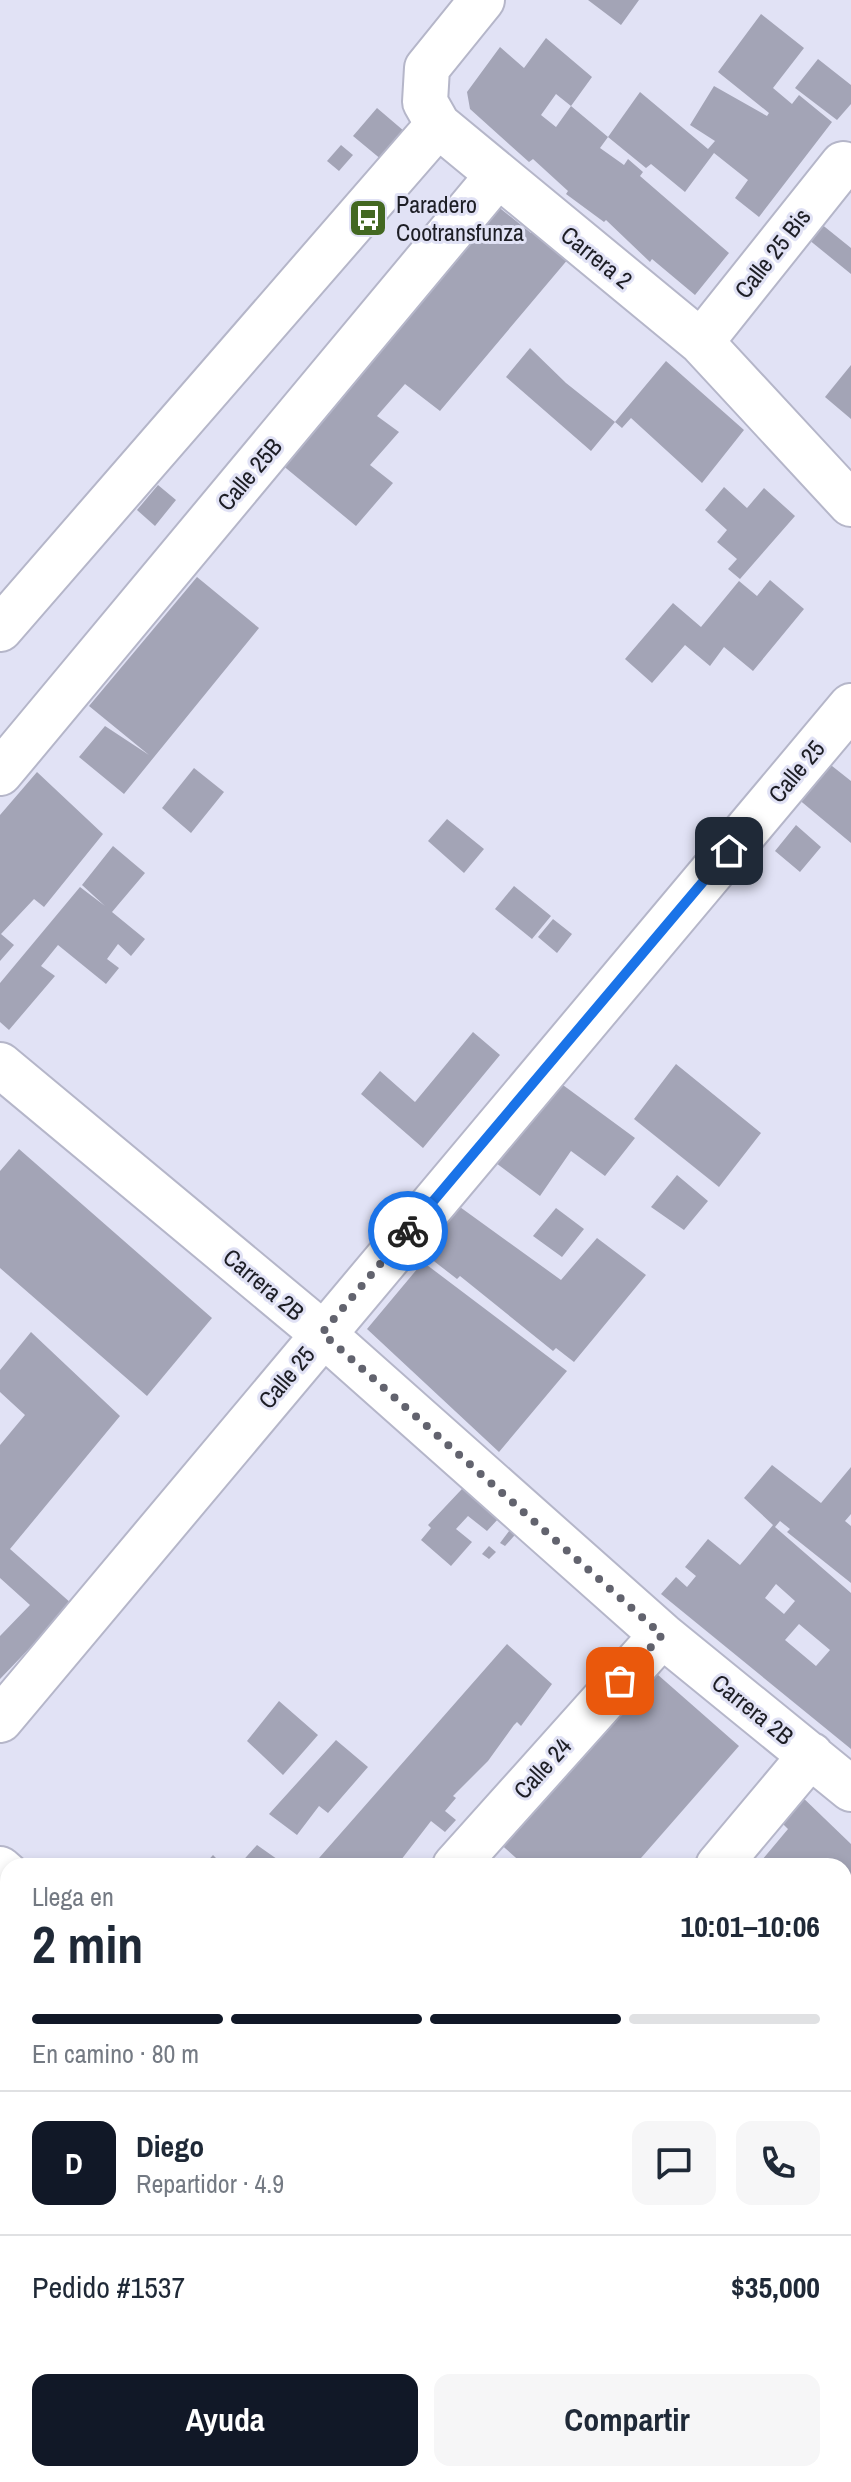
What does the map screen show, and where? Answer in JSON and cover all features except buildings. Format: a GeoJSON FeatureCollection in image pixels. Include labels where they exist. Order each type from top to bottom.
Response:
{"type":"FeatureCollection","features":[{"type":"Feature","properties":{"kind":"street"},"geometry":{"type":"LineString","coordinates":[[0,629],[438,125],[425,102],[427,68],[482,0]]}},
{"type":"Feature","properties":{"kind":"street","name":"Carrera 2"},"geometry":{"type":"LineString","coordinates":[[438,125],[701,342],[851,504]]}},
{"type":"Feature","properties":{"kind":"street","name":"Calle 25 Bis"},"geometry":{"type":"LineString","coordinates":[[701,342],[843,164]]}},
{"type":"Feature","properties":{"kind":"street","name":"Calle 25B"},"geometry":{"type":"LineString","coordinates":[[0,773],[498,175]]}},
{"type":"Feature","properties":{"kind":"street","name":"Calle 25"},"geometry":{"type":"LineString","coordinates":[[0,1720],[851,706]]}},
{"type":"Feature","properties":{"kind":"street","name":"Carrera 2B"},"geometry":{"type":"LineString","coordinates":[[0,1065],[322,1333],[662,1635],[851,1789]]}},
{"type":"Feature","properties":{"kind":"street","name":"Calle 24"},"geometry":{"type":"LineString","coordinates":[[462,1858],[662,1635]]}},
{"type":"Feature","properties":{"kind":"street"},"geometry":{"type":"LineString","coordinates":[[725,1858],[811,1755]]}},
{"type":"Feature","properties":{"kind":"way so far"},"geometry":{"type":"LineString","coordinates":[[408,1231],[322,1333],[662,1635],[620,1681]]}},
{"type":"Feature","properties":{"kind":"place","name":"Paradero Cootransfunza"},"geometry":{"type":"Point","coordinates":[368,218]}},
{"type":"Feature","properties":{"kind":"route"},"geometry":{"type":"LineString","coordinates":[[408,1231],[729,851]]}}]}
